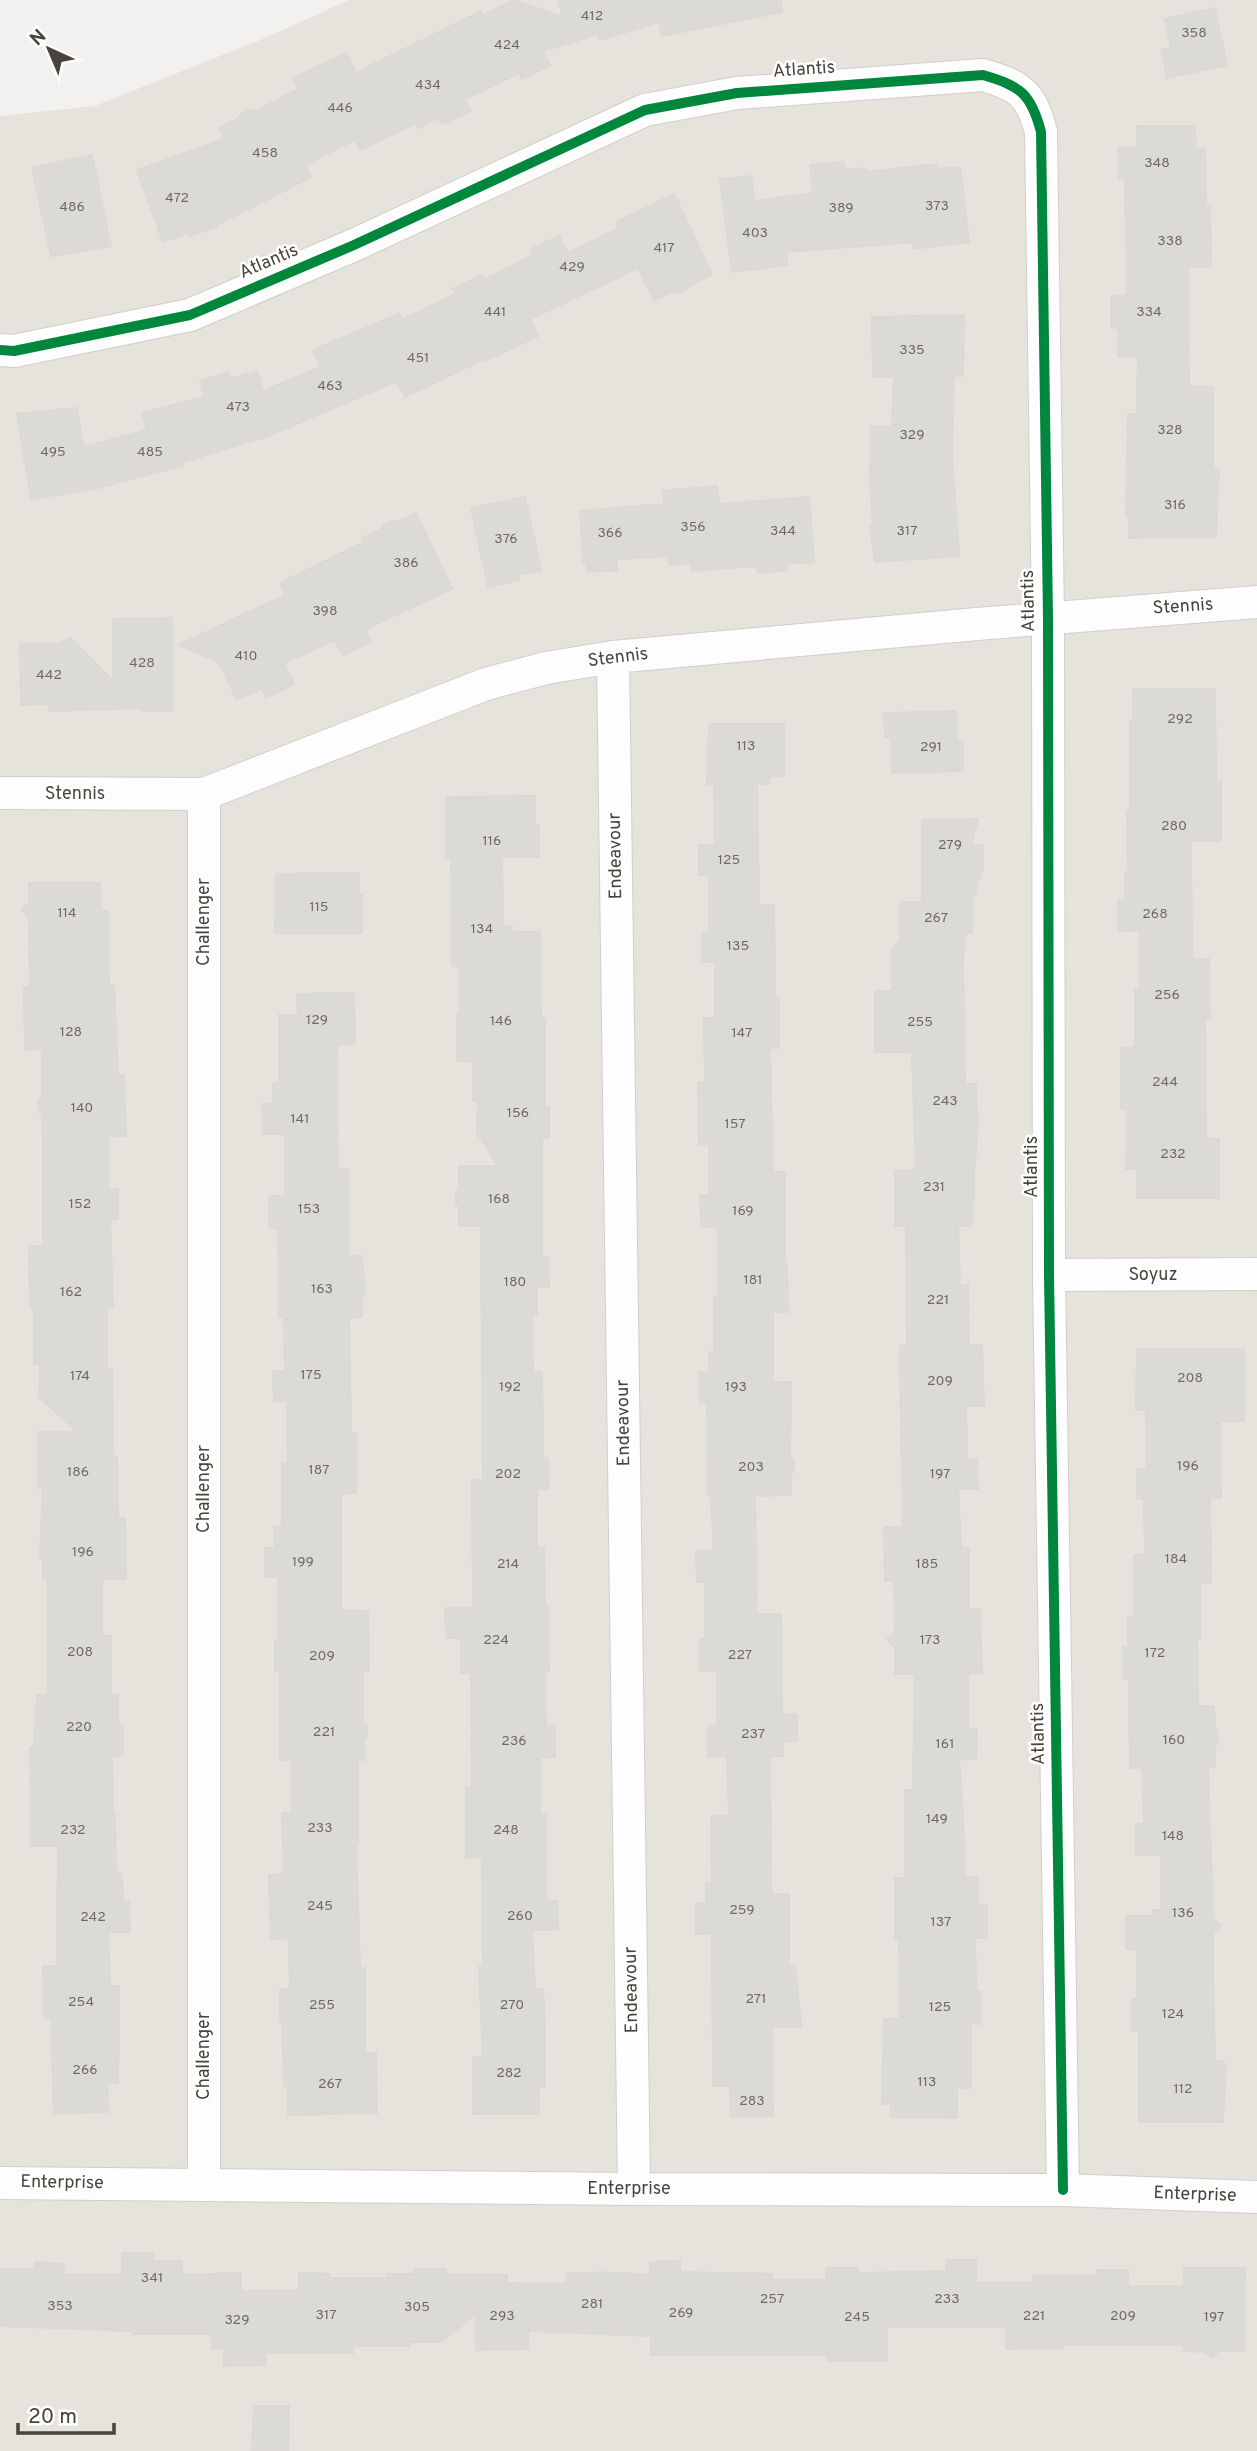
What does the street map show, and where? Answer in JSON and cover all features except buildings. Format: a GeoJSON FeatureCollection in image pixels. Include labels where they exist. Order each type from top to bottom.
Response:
{"type":"FeatureCollection","features":[{"type":"Feature","properties":{"kind":"street","name":"Atlantis"},"geometry":{"type":"LineString","coordinates":[[0,350],[15,351],[190,315],[354,245],[645,110],[737,93],[982,75],[1032,87],[1041,132],[1048,618],[1049,1275],[1063,2190]]}},
{"type":"Feature","properties":{"kind":"street","name":"Stennis"},"geometry":{"type":"LineString","coordinates":[[0,793],[204,794],[486,684],[546,668],[613,657],[1257,602]]}},
{"type":"Feature","properties":{"kind":"street","name":"Endeavour"},"geometry":{"type":"LineString","coordinates":[[613,657],[634,2189]]}},
{"type":"Feature","properties":{"kind":"street","name":"Challenger"},"geometry":{"type":"LineString","coordinates":[[204,794],[204,2185]]}},
{"type":"Feature","properties":{"kind":"street","name":"Soyuz"},"geometry":{"type":"LineString","coordinates":[[1049,1275],[1257,1274]]}},
{"type":"Feature","properties":{"kind":"street","name":"Enterprise"},"geometry":{"type":"LineString","coordinates":[[0,2183],[1063,2190],[1257,2197]]}},
{"type":"Feature","properties":{"kind":"shaded area"},"geometry":{"type":"Polygon","coordinates":[[[349,0],[1257,0],[1257,2451],[0,2451],[0,116],[95,106],[265,38],[349,0]]]}},
{"type":"Feature","properties":{"kind":"cycle path"},"geometry":{"type":"LineString","coordinates":[[0,350],[14,351],[190,315],[354,245],[645,110],[737,93],[983,75],[1015,88],[1033,108],[1041,132],[1048,618],[1049,1275],[1063,2190]]}}]}
